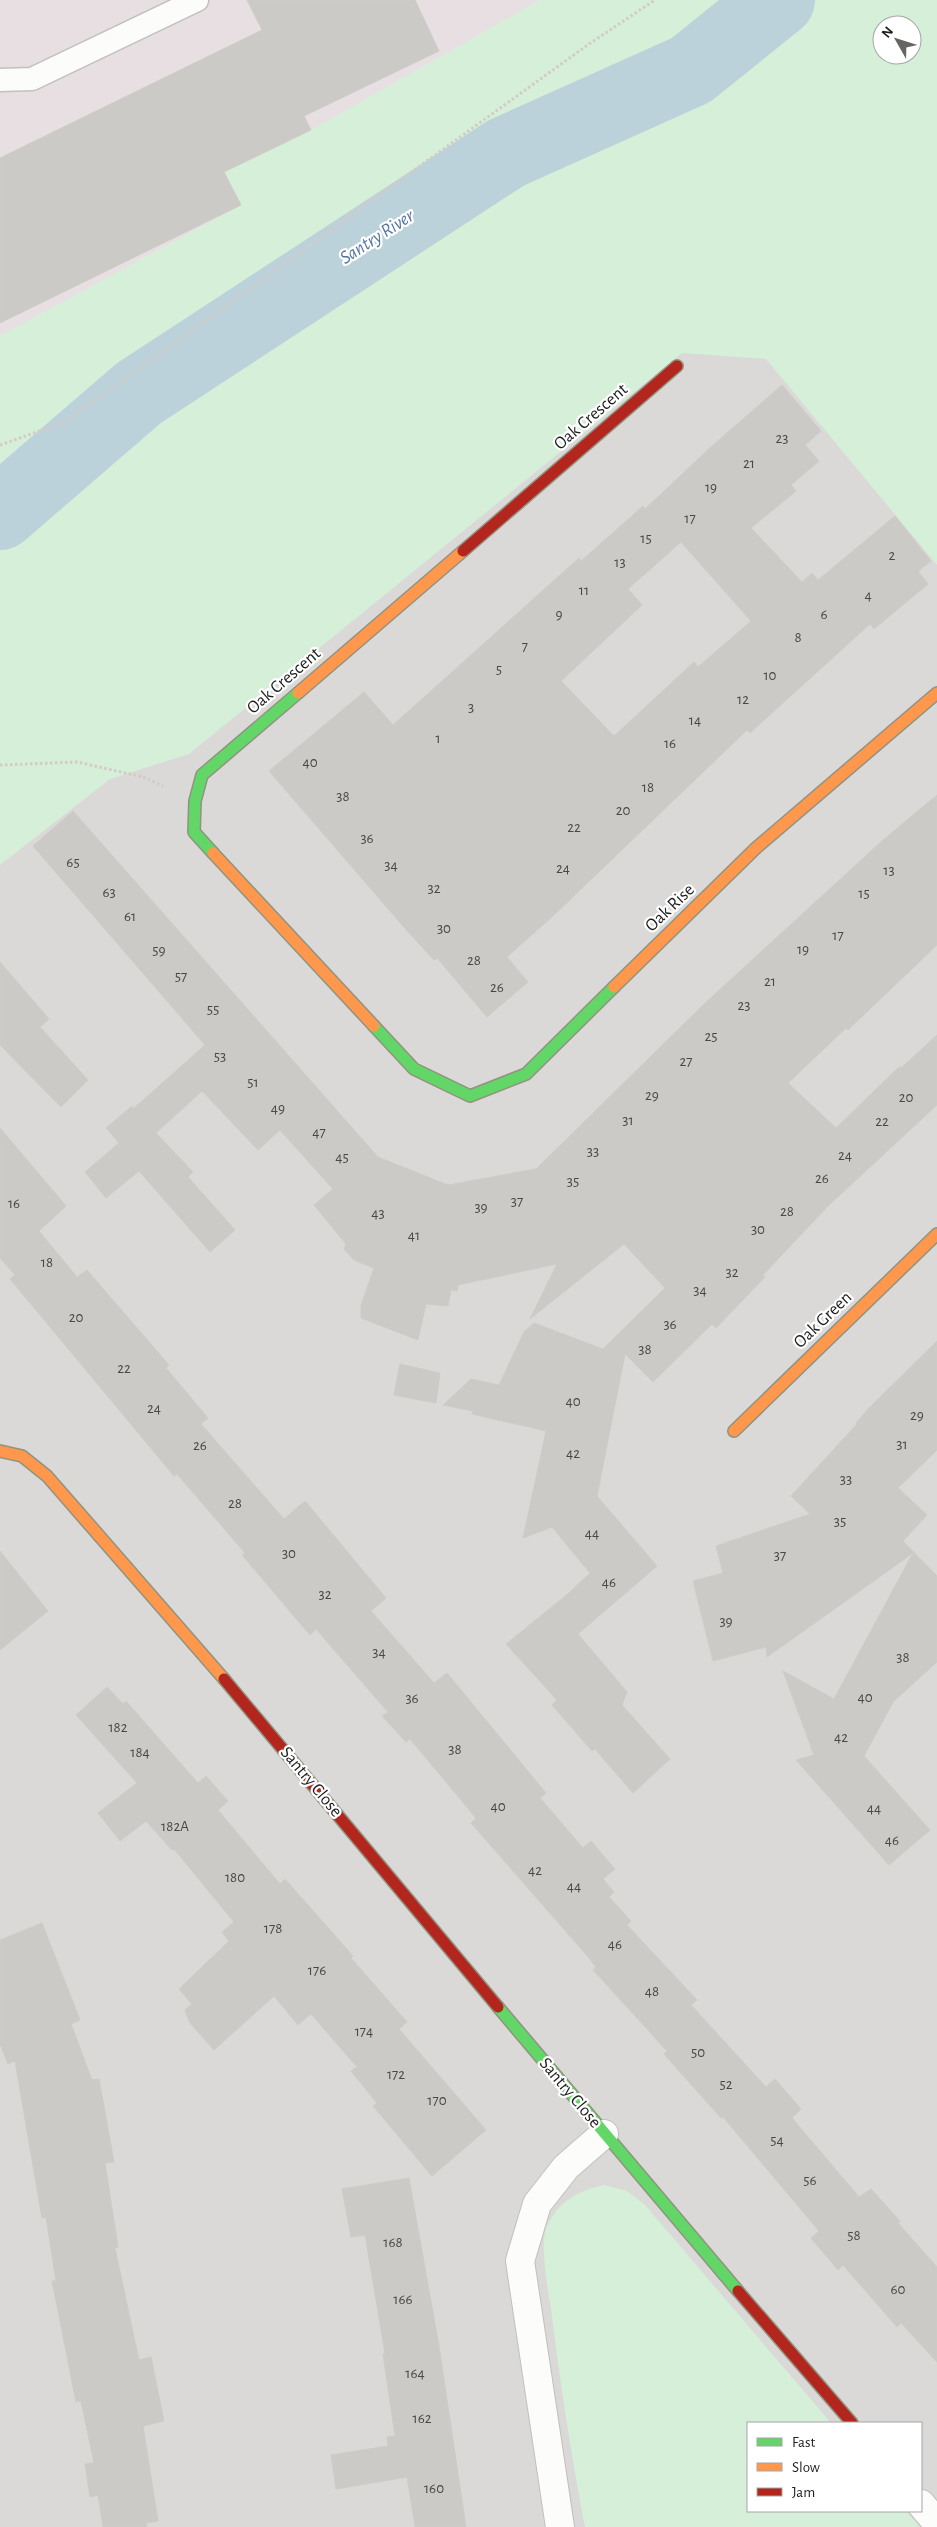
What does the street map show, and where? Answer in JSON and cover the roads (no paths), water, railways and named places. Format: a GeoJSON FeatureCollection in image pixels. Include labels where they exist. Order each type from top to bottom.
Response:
{"type":"FeatureCollection","features":[{"type":"Feature","properties":{"kind":"street","name":"Oak Crescent"},"geometry":{"type":"LineString","coordinates":[[414,1068],[194,832],[195,802],[202,775],[677,366]]}},
{"type":"Feature","properties":{"kind":"street","name":"Oak Rise"},"geometry":{"type":"LineString","coordinates":[[414,1068],[470,1096],[526,1074],[756,848],[937,693]]}},
{"type":"Feature","properties":{"kind":"street","name":"Oak Green"},"geometry":{"type":"LineString","coordinates":[[734,1431],[937,1234]]}},
{"type":"Feature","properties":{"kind":"street","name":"Santry Close"},"geometry":{"type":"LineString","coordinates":[[0,1451],[22,1456],[47,1476],[177,1622],[604,2134],[851,2422]]}},
{"type":"Feature","properties":{"kind":"street","name":"Santry Close"},"geometry":{"type":"LineString","coordinates":[[560,2527],[520,2261],[538,2204],[566,2167],[604,2134]]}},
{"type":"Feature","properties":{"kind":"street"},"geometry":{"type":"LineString","coordinates":[[922,2505],[937,2523]]}},
{"type":"Feature","properties":{"kind":"lane"},"geometry":{"type":"LineString","coordinates":[[0,80],[32,79],[197,0]]}},
{"type":"Feature","properties":{"kind":"waterway","name":"Santry River"},"geometry":{"type":"LineString","coordinates":[[0,513],[139,393],[506,153],[691,70],[778,0]]}}]}
